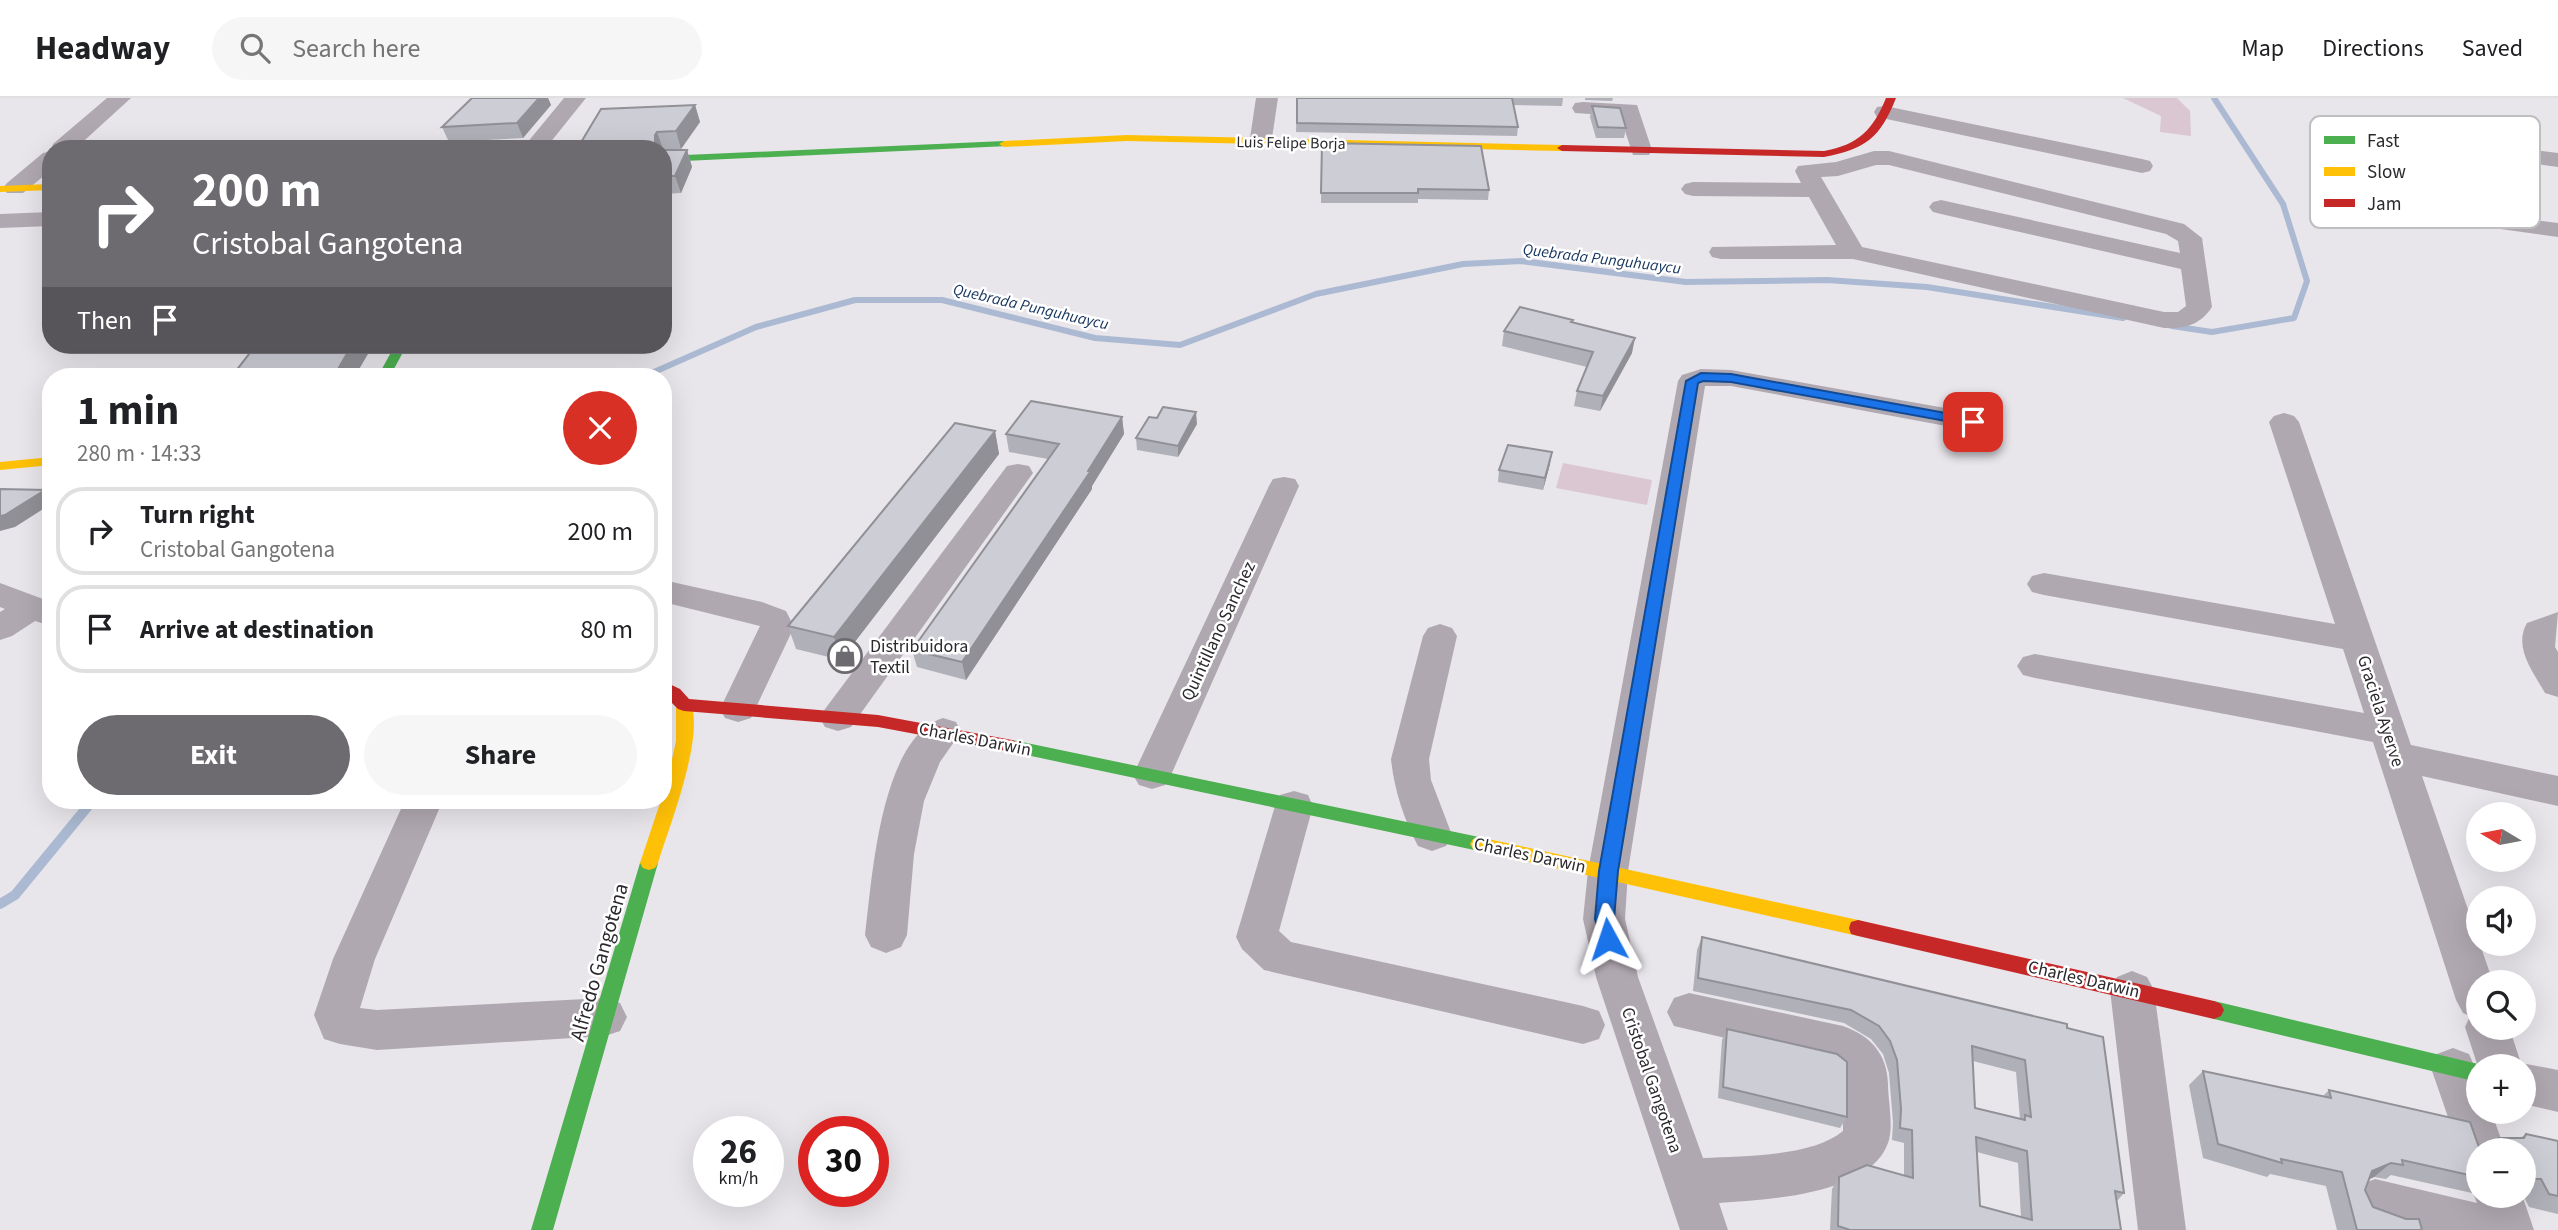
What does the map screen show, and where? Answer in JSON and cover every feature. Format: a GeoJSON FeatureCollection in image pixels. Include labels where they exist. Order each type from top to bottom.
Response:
{"type":"FeatureCollection","features":[{"type":"Feature","properties":{"kind":"street"},"geometry":{"type":"LineString","coordinates":[[71,140],[120,98]]}},
{"type":"Feature","properties":{"kind":"street"},"geometry":{"type":"LineString","coordinates":[[540,140],[575,98]]}},
{"type":"Feature","properties":{"kind":"street"},"geometry":{"type":"LineString","coordinates":[[1267,98],[1272,140]]}},
{"type":"Feature","properties":{"kind":"street"},"geometry":{"type":"LineString","coordinates":[[1272,140],[1285,98]]}},
{"type":"Feature","properties":{"kind":"street"},"geometry":{"type":"LineString","coordinates":[[1888,102],[2142,166]]}},
{"type":"Feature","properties":{"kind":"street","name":"Luis Felipe Borja"},"geometry":{"type":"LineString","coordinates":[[672,159],[1128,138],[1641,150],[1805,172],[1824,154],[1856,148],[1868,141],[1878,130],[1888,102]]}},
{"type":"Feature","properties":{"kind":"street"},"geometry":{"type":"LineString","coordinates":[[1583,108],[1629,110],[1641,150]]}},
{"type":"Feature","properties":{"kind":"street"},"geometry":{"type":"LineString","coordinates":[[1693,189],[1838,169],[1874,158],[1889,158],[2175,229],[2190,238],[2199,307],[2192,317],[2181,321],[2164,320],[1853,252],[1721,252]]}},
{"type":"Feature","properties":{"kind":"street"},"geometry":{"type":"LineString","coordinates":[[2540,158],[2558,160]]}},
{"type":"Feature","properties":{"kind":"street"},"geometry":{"type":"LineString","coordinates":[[5,189],[42,164]]}},
{"type":"Feature","properties":{"kind":"street"},"geometry":{"type":"LineString","coordinates":[[1805,172],[1853,252]]}},
{"type":"Feature","properties":{"kind":"street"},"geometry":{"type":"LineString","coordinates":[[5,189],[42,187]]}},
{"type":"Feature","properties":{"kind":"street"},"geometry":{"type":"LineString","coordinates":[[1941,207],[2194,264]]}},
{"type":"Feature","properties":{"kind":"street"},"geometry":{"type":"LineString","coordinates":[[0,221],[42,219]]}},
{"type":"Feature","properties":{"kind":"street"},"geometry":{"type":"LineString","coordinates":[[2540,228],[2558,230]]}},
{"type":"Feature","properties":{"kind":"street","name":"Cristobal Gangotena"},"geometry":{"type":"LineString","coordinates":[[1704,1230],[1617,977],[1604,919],[1608,871],[1692,381],[1701,377],[1731,378],[1973,422]]}},
{"type":"Feature","properties":{"kind":"street","name":"Graciela Ayerve"},"geometry":{"type":"LineString","coordinates":[[2284,422],[2468,970]]}},
{"type":"Feature","properties":{"kind":"street"},"geometry":{"type":"LineString","coordinates":[[1,464],[42,462]]}},
{"type":"Feature","properties":{"kind":"street"},"geometry":{"type":"LineString","coordinates":[[838,718],[1017,473]]}},
{"type":"Feature","properties":{"kind":"street","name":"Quintillano Sanchez"},"geometry":{"type":"LineString","coordinates":[[1152,775],[1284,486]]}},
{"type":"Feature","properties":{"kind":"street"},"geometry":{"type":"LineString","coordinates":[[2044,584],[2358,640]]}},
{"type":"Feature","properties":{"kind":"street"},"geometry":{"type":"LineString","coordinates":[[672,593],[762,613],[774,619],[776,627],[738,709]]}},
{"type":"Feature","properties":{"kind":"street"},"geometry":{"type":"LineString","coordinates":[[0,594],[41,611]]}},
{"type":"Feature","properties":{"kind":"street"},"geometry":{"type":"LineString","coordinates":[[0,628],[41,611]]}},
{"type":"Feature","properties":{"kind":"street"},"geometry":{"type":"LineString","coordinates":[[2558,624],[2539,631],[2538,647],[2558,684]]}},
{"type":"Feature","properties":{"kind":"street"},"geometry":{"type":"LineString","coordinates":[[1432,835],[1412,780],[1410,759],[1440,636]]}},
{"type":"Feature","properties":{"kind":"street"},"geometry":{"type":"LineString","coordinates":[[2035,666],[2392,743],[2558,791]]}},
{"type":"Feature","properties":{"kind":"street"},"geometry":{"type":"LineString","coordinates":[[672,692],[684,705]]}},
{"type":"Feature","properties":{"kind":"street","name":"Charles Darwin"},"geometry":{"type":"LineString","coordinates":[[684,705],[838,718],[943,732],[1608,871],[2132,990],[2466,1070]]}},
{"type":"Feature","properties":{"kind":"street","name":"Alfredo Gangotena"},"geometry":{"type":"LineString","coordinates":[[672,785],[684,743],[687,719],[684,705]]}},
{"type":"Feature","properties":{"kind":"street"},"geometry":{"type":"LineString","coordinates":[[886,935],[907,790],[916,767],[943,732]]}},
{"type":"Feature","properties":{"kind":"street"},"geometry":{"type":"LineString","coordinates":[[1294,806],[1257,937],[1266,948],[1279,957],[1583,1025]]}},
{"type":"Feature","properties":{"kind":"street"},"geometry":{"type":"LineString","coordinates":[[420,809],[354,959],[336,1015],[340,1025],[377,1030],[605,1017]]}},
{"type":"Feature","properties":{"kind":"street","name":"Alfredo Gangotena"},"geometry":{"type":"LineString","coordinates":[[542,1230],[665,809]]}},
{"type":"Feature","properties":{"kind":"street"},"geometry":{"type":"LineString","coordinates":[[2132,990],[2162,1230]]}},
{"type":"Feature","properties":{"kind":"street"},"geometry":{"type":"LineString","coordinates":[[1687,1182],[1815,1167],[1849,1155],[1866,1140],[1865,1069],[1857,1056],[1843,1046],[1689,1012]]}},
{"type":"Feature","properties":{"kind":"street"},"geometry":{"type":"LineString","coordinates":[[2536,1086],[2558,1091]]}},
{"type":"Feature","properties":{"kind":"street"},"geometry":{"type":"LineString","coordinates":[[2375,1203],[2487,1230]]}},
{"type":"Feature","properties":{"kind":"street"},"geometry":{"type":"LineString","coordinates":[[2502,1208],[2510,1230]]}},
{"type":"Feature","properties":{"kind":"shaded area"},"geometry":{"type":"Polygon","coordinates":[[[2123,98],[2177,98],[2190,111],[2191,136],[2160,132],[2161,116],[2123,98]]]}},
{"type":"Feature","properties":{"kind":"shaded area"},"geometry":{"type":"Polygon","coordinates":[[[1563,463],[1652,480],[1647,505],[1556,488],[1563,463]]]}},
{"type":"Feature","properties":{"kind":"building"},"geometry":{"type":"Polygon","coordinates":[[[472,98],[539,98],[517,123],[442,127],[472,98]]]}},
{"type":"Feature","properties":{"kind":"building"},"geometry":{"type":"Polygon","coordinates":[[[1297,98],[1512,98],[1518,127],[1297,123],[1297,98]]]}},
{"type":"Feature","properties":{"kind":"building"},"geometry":{"type":"Polygon","coordinates":[[[695,105],[676,131],[657,132],[655,140],[582,140],[601,109],[695,105]]]}},
{"type":"Feature","properties":{"kind":"building"},"geometry":{"type":"Polygon","coordinates":[[[1592,106],[1620,108],[1626,128],[1598,127],[1592,106]]]}},
{"type":"Feature","properties":{"kind":"building"},"geometry":{"type":"Polygon","coordinates":[[[1322,143],[1481,146],[1489,190],[1418,189],[1418,193],[1321,193],[1322,143]]]}},
{"type":"Feature","properties":{"kind":"building"},"geometry":{"type":"Polygon","coordinates":[[[672,150],[687,150],[675,176],[672,176],[672,150]]]}},
{"type":"Feature","properties":{"kind":"building"},"geometry":{"type":"Polygon","coordinates":[[[1520,307],[1635,338],[1603,396],[1577,391],[1593,352],[1504,331],[1520,307]]]}},
{"type":"Feature","properties":{"kind":"building"},"geometry":{"type":"Polygon","coordinates":[[[249,354],[347,354],[339,368],[238,368],[249,354]]]}},
{"type":"Feature","properties":{"kind":"building"},"geometry":{"type":"Polygon","coordinates":[[[1031,401],[1122,417],[1088,471],[1090,472],[962,662],[912,650],[1059,444],[1006,434],[1031,401]]]}},
{"type":"Feature","properties":{"kind":"building"},"geometry":{"type":"Polygon","coordinates":[[[1163,407],[1196,412],[1178,446],[1136,438],[1149,417],[1157,418],[1163,407]]]}},
{"type":"Feature","properties":{"kind":"building"},"geometry":{"type":"Polygon","coordinates":[[[955,423],[995,431],[834,637],[788,626],[955,423]]]}},
{"type":"Feature","properties":{"kind":"building"},"geometry":{"type":"Polygon","coordinates":[[[1508,445],[1552,452],[1545,478],[1499,470],[1508,445]]]}},
{"type":"Feature","properties":{"kind":"building"},"geometry":{"type":"Polygon","coordinates":[[[0,489],[42,490],[5,515],[0,516],[0,489]]]}},
{"type":"Feature","properties":{"kind":"building"},"geometry":{"type":"Polygon","coordinates":[[[1702,937],[2067,1024],[2067,1028],[2103,1037],[2124,1193],[2115,1191],[2121,1230],[1850,1230],[1838,1226],[1839,1177],[1867,1165],[1913,1178],[1912,1130],[1900,1128],[1897,1060],[1890,1041],[1879,1026],[1851,1010],[1698,978],[1702,937]],[[1972,1046],[1975,1108],[2025,1120],[2025,1115],[2031,1117],[2025,1060],[1972,1046]],[[1976,1137],[1980,1206],[2032,1220],[2027,1151],[1976,1137]]]}},
{"type":"Feature","properties":{"kind":"building"},"geometry":{"type":"Polygon","coordinates":[[[1727,1029],[1837,1054],[1847,1062],[1847,1117],[1723,1087],[1727,1029]]]}},
{"type":"Feature","properties":{"kind":"building"},"geometry":{"type":"Polygon","coordinates":[[[2203,1071],[2331,1098],[2329,1090],[2466,1121],[2466,1124],[2471,1124],[2476,1138],[2466,1138],[2466,1174],[2402,1160],[2403,1165],[2391,1163],[2372,1171],[2365,1190],[2373,1207],[2406,1219],[2419,1219],[2422,1230],[2357,1230],[2342,1172],[2281,1159],[2282,1163],[2218,1144],[2203,1071]]]}},
{"type":"Feature","properties":{"kind":"building"},"geometry":{"type":"Polygon","coordinates":[[[2526,1134],[2558,1141],[2558,1196],[2549,1194],[2541,1179],[2536,1179],[2536,1138],[2524,1138],[2526,1134]]]}},
{"type":"Feature","properties":{"kind":"waterway","name":"Quebrada Punguhuaycu"},"geometry":{"type":"LineString","coordinates":[[2172,326],[2212,332],[2294,318],[2307,281],[2283,204],[2214,98]]}},
{"type":"Feature","properties":{"kind":"waterway","name":"Quebrada Punguhuaycu"},"geometry":{"type":"LineString","coordinates":[[663,368],[756,327],[855,300],[942,300],[1095,338],[1180,345],[1316,294],[1463,264],[1521,261],[1686,282],[1827,280],[1927,287],[2123,318]]}},
{"type":"Feature","properties":{"kind":"waterway","name":"Quebrada Punguhuaycu"},"geometry":{"type":"LineString","coordinates":[[0,904],[15,895],[86,809]]}},
{"type":"Feature","properties":{"kind":"traffic: fast"},"geometry":{"type":"LineString","coordinates":[[672,159],[1004,144]]}},
{"type":"Feature","properties":{"kind":"traffic: fast"},"geometry":{"type":"LineString","coordinates":[[388,368],[396,354]]}},
{"type":"Feature","properties":{"kind":"traffic: fast"},"geometry":{"type":"LineString","coordinates":[[1012,746],[1479,844]]}},
{"type":"Feature","properties":{"kind":"traffic: fast"},"geometry":{"type":"LineString","coordinates":[[542,1230],[649,863]]}},
{"type":"Feature","properties":{"kind":"traffic: fast"},"geometry":{"type":"LineString","coordinates":[[2214,1010],[2466,1070]]}},
{"type":"Feature","properties":{"kind":"traffic: slow"},"geometry":{"type":"LineString","coordinates":[[1004,144],[1127,138],[1562,148]]}},
{"type":"Feature","properties":{"kind":"traffic: slow"},"geometry":{"type":"LineString","coordinates":[[0,189],[42,187]]}},
{"type":"Feature","properties":{"kind":"traffic: slow"},"geometry":{"type":"LineString","coordinates":[[0,466],[42,462]]}},
{"type":"Feature","properties":{"kind":"traffic: slow"},"geometry":{"type":"LineString","coordinates":[[672,790],[684,741],[684,705]]}},
{"type":"Feature","properties":{"kind":"traffic: slow"},"geometry":{"type":"LineString","coordinates":[[649,863],[667,809]]}},
{"type":"Feature","properties":{"kind":"traffic: slow"},"geometry":{"type":"LineString","coordinates":[[1479,844],[1858,928]]}},
{"type":"Feature","properties":{"kind":"traffic: jam"},"geometry":{"type":"LineString","coordinates":[[1562,148],[1824,154],[1850,148],[1868,138],[1880,122],[1891,98]]}},
{"type":"Feature","properties":{"kind":"traffic: jam"},"geometry":{"type":"LineString","coordinates":[[672,692],[684,705],[878,721],[1012,746]]}},
{"type":"Feature","properties":{"kind":"traffic: jam"},"geometry":{"type":"LineString","coordinates":[[1858,928],[2214,1010]]}},
{"type":"Feature","properties":{"kind":"place","name":"Distribuidora Textil"},"geometry":{"type":"Point","coordinates":[845,656]}},
{"type":"Feature","properties":{"kind":"route"},"geometry":{"type":"LineString","coordinates":[[1608,939],[1604,919],[1608,871],[1692,381],[1701,377],[1731,378],[1973,422]]}}]}
